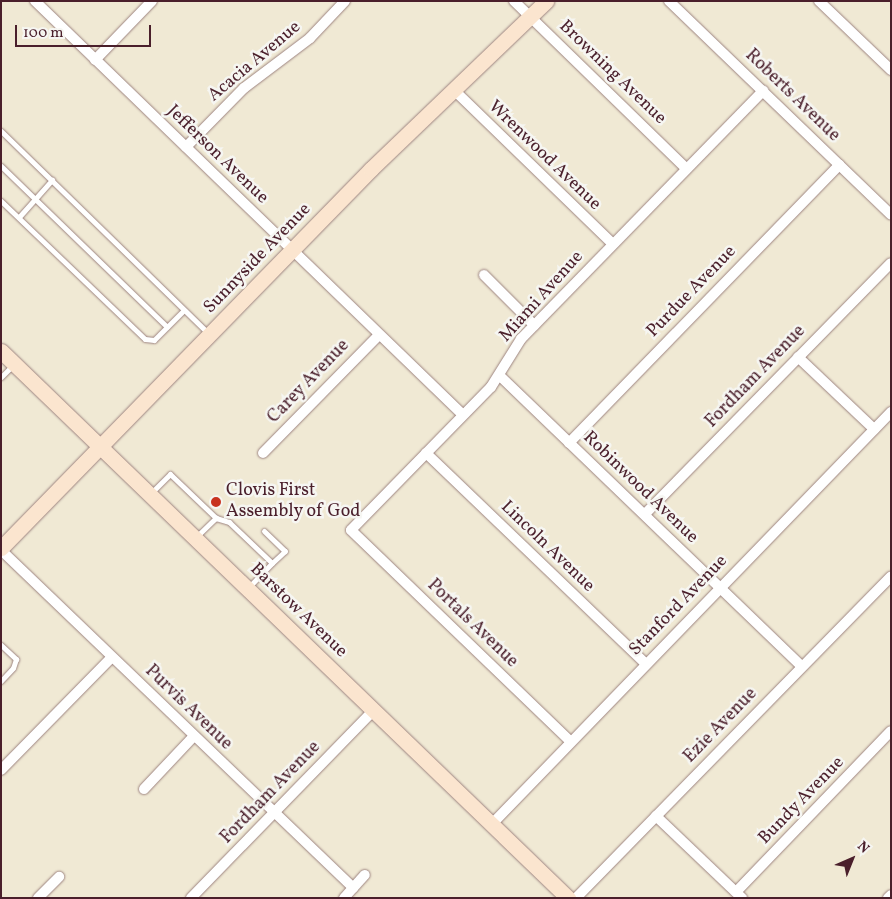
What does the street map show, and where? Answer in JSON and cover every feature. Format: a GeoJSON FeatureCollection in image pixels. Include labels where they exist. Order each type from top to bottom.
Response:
{"type":"FeatureCollection","features":[{"type":"Feature","properties":{"kind":"main road","name":"Sunnyside Avenue"},"geometry":{"type":"LineString","coordinates":[[1,549],[292,250],[546,1]]}},
{"type":"Feature","properties":{"kind":"main road","name":"Barstow Avenue"},"geometry":{"type":"LineString","coordinates":[[1,351],[196,537],[568,898]]}},
{"type":"Feature","properties":{"kind":"street","name":"Jefferson Avenue"},"geometry":{"type":"LineString","coordinates":[[35,1],[463,415]]}},
{"type":"Feature","properties":{"kind":"street"},"geometry":{"type":"LineString","coordinates":[[95,60],[152,1]]}},
{"type":"Feature","properties":{"kind":"street","name":"Acacia Avenue"},"geometry":{"type":"LineString","coordinates":[[186,147],[244,88],[310,38],[344,1]]}},
{"type":"Feature","properties":{"kind":"street","name":"Browning Avenue"},"geometry":{"type":"LineString","coordinates":[[514,1],[686,168]]}},
{"type":"Feature","properties":{"kind":"street","name":"Roberts Avenue"},"geometry":{"type":"LineString","coordinates":[[669,1],[891,215]]}},
{"type":"Feature","properties":{"kind":"street"},"geometry":{"type":"LineString","coordinates":[[819,1],[891,70]]}},
{"type":"Feature","properties":{"kind":"street","name":"Wrenwood Avenue"},"geometry":{"type":"LineString","coordinates":[[454,90],[613,244]]}},
{"type":"Feature","properties":{"kind":"street","name":"Miami Avenue"},"geometry":{"type":"LineString","coordinates":[[351,530],[500,376],[512,352],[534,325],[763,91]]}},
{"type":"Feature","properties":{"kind":"street","name":"Purdue Avenue"},"geometry":{"type":"LineString","coordinates":[[568,443],[839,164]]}},
{"type":"Feature","properties":{"kind":"street","name":"Fordham Avenue"},"geometry":{"type":"LineString","coordinates":[[645,514],[891,263]]}},
{"type":"Feature","properties":{"kind":"street"},"geometry":{"type":"LineString","coordinates":[[484,275],[534,325]]}},
{"type":"Feature","properties":{"kind":"street","name":"Carey Avenue"},"geometry":{"type":"LineString","coordinates":[[263,453],[378,334]]}},
{"type":"Feature","properties":{"kind":"street"},"geometry":{"type":"LineString","coordinates":[[798,356],[874,429]]}},
{"type":"Feature","properties":{"kind":"street","name":"Robinwood Avenue"},"geometry":{"type":"LineString","coordinates":[[500,376],[801,666]]}},
{"type":"Feature","properties":{"kind":"street","name":"Stanford Avenue"},"geometry":{"type":"LineString","coordinates":[[492,824],[570,741],[891,412]]}},
{"type":"Feature","properties":{"kind":"street","name":"Lincoln Avenue"},"geometry":{"type":"LineString","coordinates":[[426,453],[646,664]]}},
{"type":"Feature","properties":{"kind":"street","name":"Portals Avenue"},"geometry":{"type":"LineString","coordinates":[[351,530],[570,741]]}},
{"type":"Feature","properties":{"kind":"street","name":"Purvis Avenue"},"geometry":{"type":"LineString","coordinates":[[1,549],[353,888]]}},
{"type":"Feature","properties":{"kind":"street","name":"Ezie Avenue"},"geometry":{"type":"LineString","coordinates":[[576,898],[891,576]]}},
{"type":"Feature","properties":{"kind":"street"},"geometry":{"type":"LineString","coordinates":[[1,770],[112,657]]}},
{"type":"Feature","properties":{"kind":"street","name":"Fordham Avenue"},"geometry":{"type":"LineString","coordinates":[[191,898],[374,710]]}},
{"type":"Feature","properties":{"kind":"street","name":"Bundy Avenue"},"geometry":{"type":"LineString","coordinates":[[739,895],[891,732]]}},
{"type":"Feature","properties":{"kind":"street"},"geometry":{"type":"LineString","coordinates":[[144,789],[194,736]]}},
{"type":"Feature","properties":{"kind":"street"},"geometry":{"type":"LineString","coordinates":[[656,816],[739,895]]}},
{"type":"Feature","properties":{"kind":"street"},"geometry":{"type":"LineString","coordinates":[[344,898],[365,875]]}},
{"type":"Feature","properties":{"kind":"street"},"geometry":{"type":"LineString","coordinates":[[38,898],[59,877]]}},
{"type":"Feature","properties":{"kind":"lane"},"geometry":{"type":"LineString","coordinates":[[1,131],[210,335]]}},
{"type":"Feature","properties":{"kind":"lane"},"geometry":{"type":"LineString","coordinates":[[1,166],[167,327]]}},
{"type":"Feature","properties":{"kind":"lane"},"geometry":{"type":"LineString","coordinates":[[19,217],[52,180]]}},
{"type":"Feature","properties":{"kind":"lane"},"geometry":{"type":"LineString","coordinates":[[1,201],[145,339],[154,340],[184,310]]}},
{"type":"Feature","properties":{"kind":"lane"},"geometry":{"type":"LineString","coordinates":[[1,377],[14,363]]}},
{"type":"Feature","properties":{"kind":"lane"},"geometry":{"type":"LineString","coordinates":[[150,493],[170,474],[216,518],[229,522],[272,563]]}},
{"type":"Feature","properties":{"kind":"lane"},"geometry":{"type":"LineString","coordinates":[[196,537],[216,518]]}},
{"type":"Feature","properties":{"kind":"lane"},"geometry":{"type":"LineString","coordinates":[[247,588],[285,551],[264,531]]}},
{"type":"Feature","properties":{"kind":"lane"},"geometry":{"type":"LineString","coordinates":[[1,645],[16,659],[13,668],[1,680]]}},
{"type":"Feature","properties":{"kind":"place","name":"Clovis First Assembly of God"},"geometry":{"type":"Point","coordinates":[216,502]}}]}
